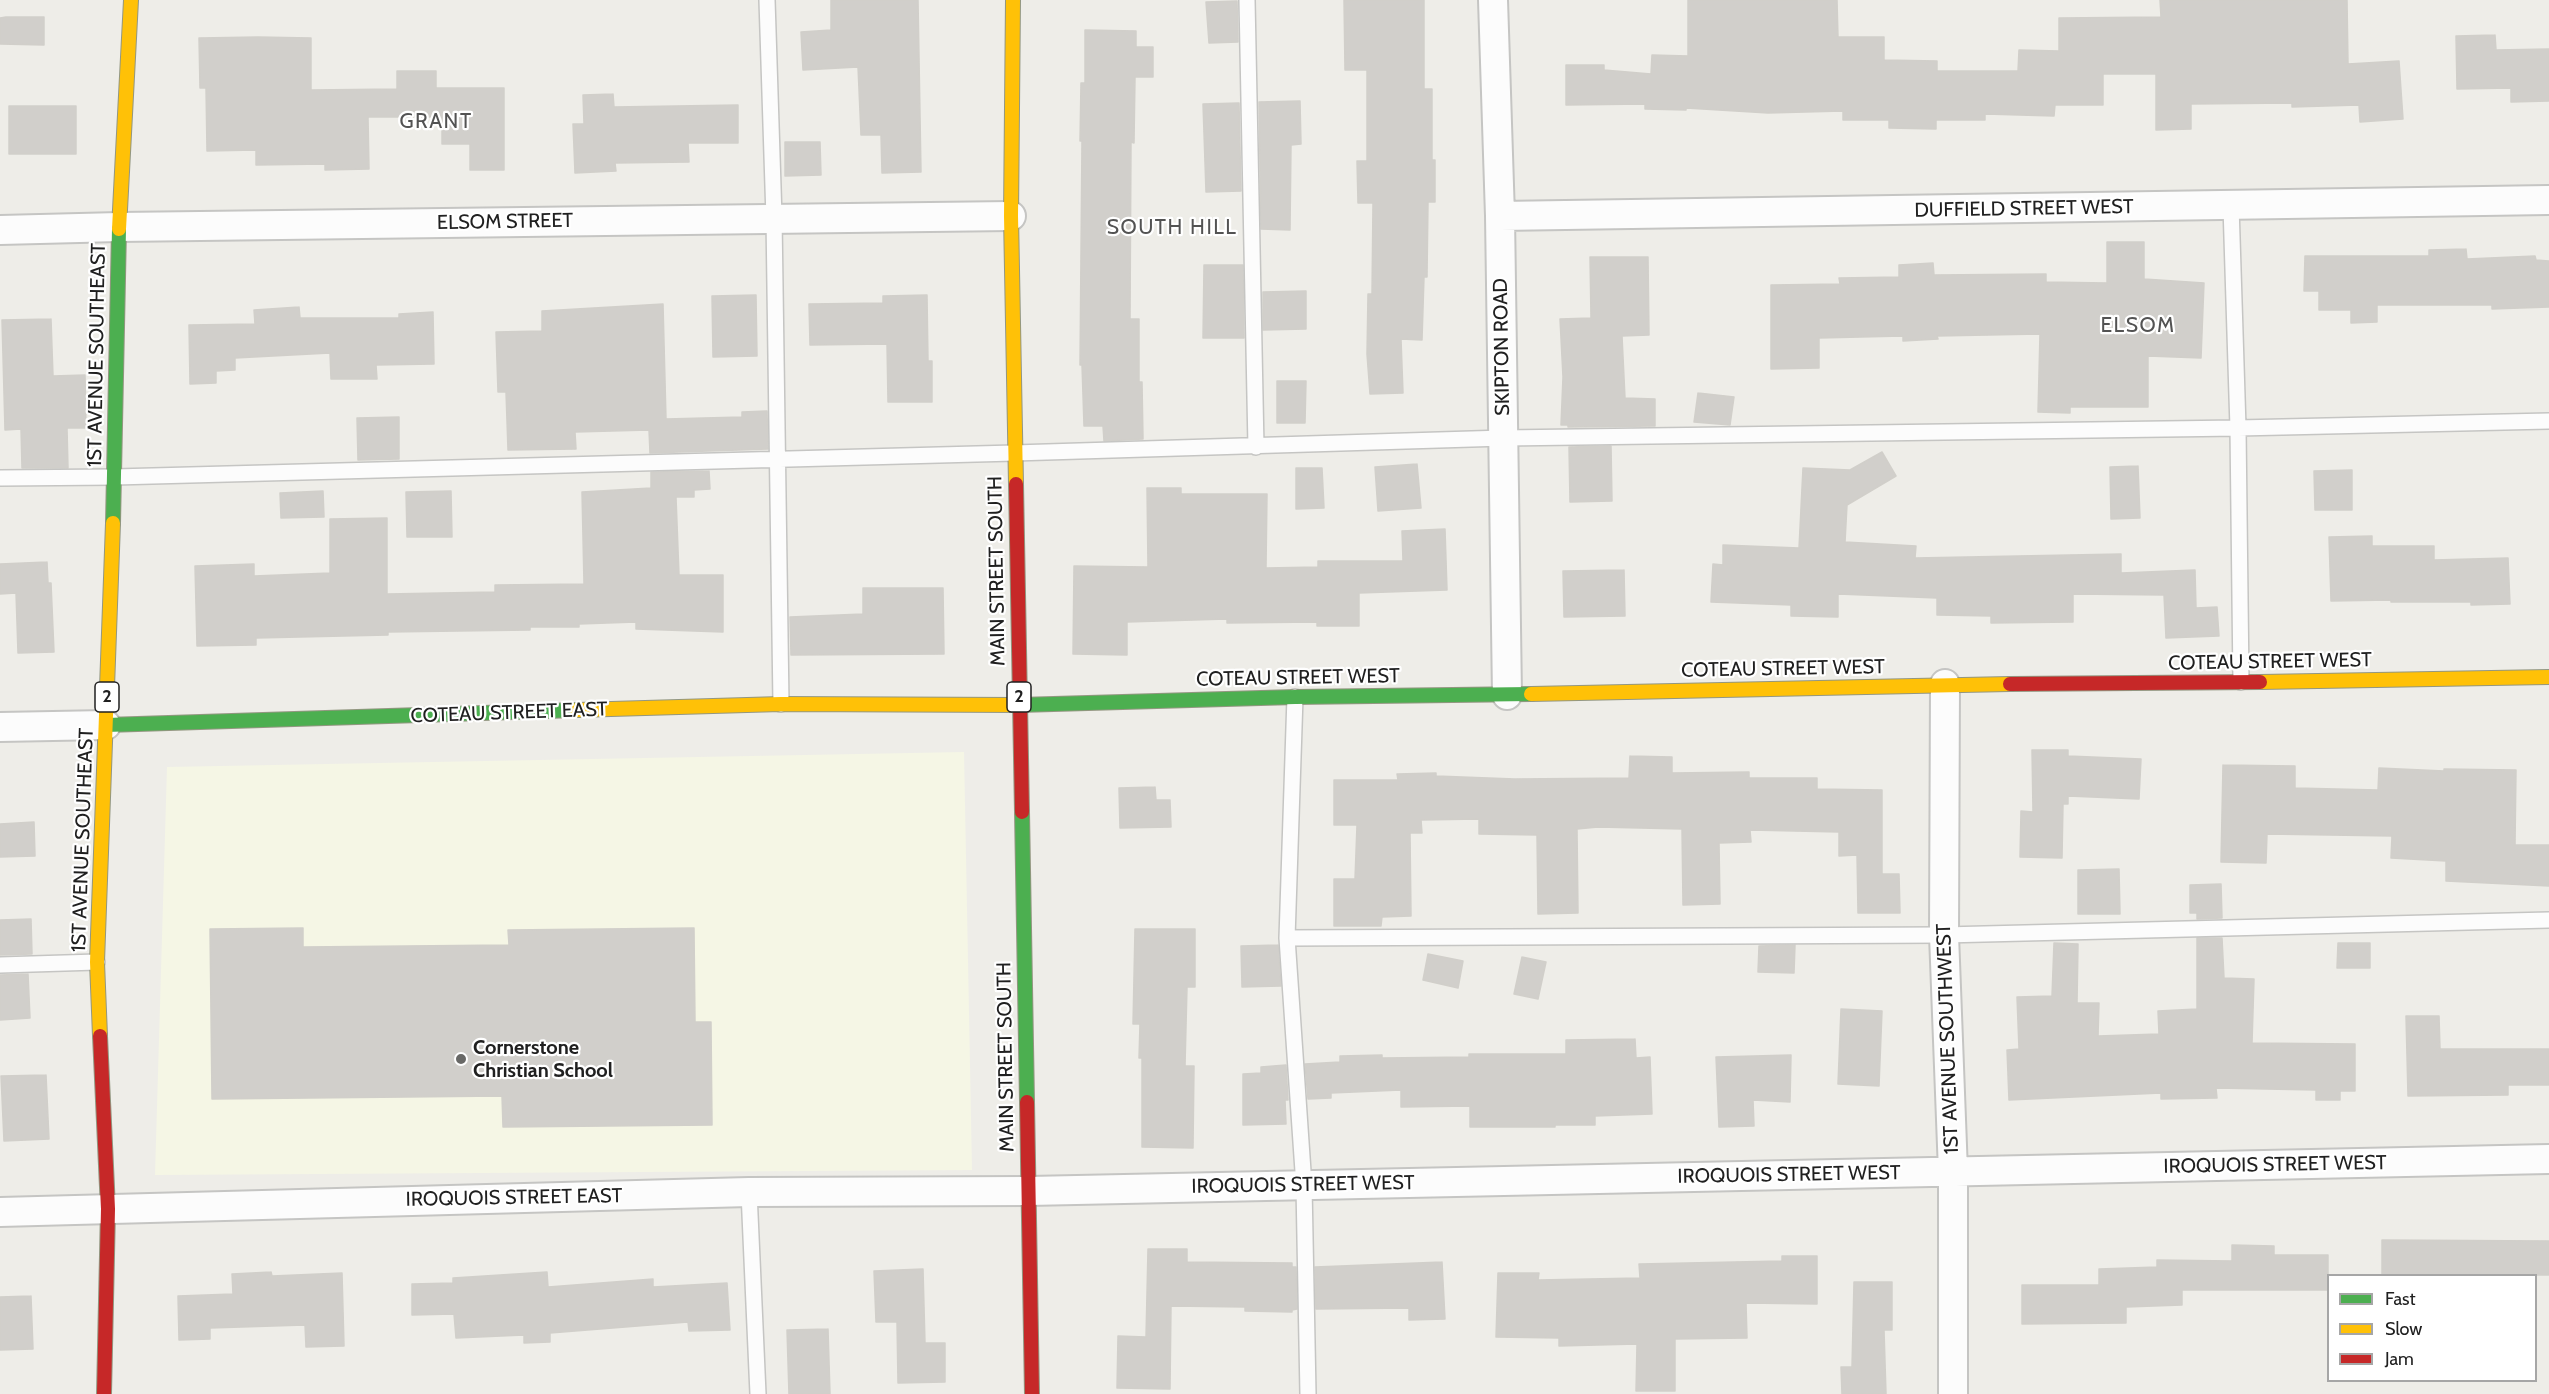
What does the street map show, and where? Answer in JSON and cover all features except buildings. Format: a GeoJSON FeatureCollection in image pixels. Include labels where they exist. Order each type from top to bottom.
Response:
{"type":"FeatureCollection","features":[{"type":"Feature","properties":{"kind":"main road","name":"1ST AVENUE SOUTHEAST"},"geometry":{"type":"LineString","coordinates":[[104,1394],[108,1209],[98,962],[115,477],[119,227],[131,0]]}},
{"type":"Feature","properties":{"kind":"main road","name":"MAIN STREET SOUTH"},"geometry":{"type":"LineString","coordinates":[[1013,0],[1011,216],[1014,453],[1032,1394]]}},
{"type":"Feature","properties":{"kind":"main road","name":"COTEAU STREET WEST"},"geometry":{"type":"LineString","coordinates":[[1019,705],[1945,684],[2241,682],[2549,676]]}},
{"type":"Feature","properties":{"kind":"main road","name":"COTEAU STREET EAST"},"geometry":{"type":"LineString","coordinates":[[106,725],[781,704],[1019,705]]}},
{"type":"Feature","properties":{"kind":"street","name":"SKIPTON ROAD"},"geometry":{"type":"LineString","coordinates":[[1494,0],[1500,216],[1507,694]]}},
{"type":"Feature","properties":{"kind":"street","name":"DUFFIELD STREET WEST"},"geometry":{"type":"LineString","coordinates":[[1500,216],[2549,200]]}},
{"type":"Feature","properties":{"kind":"street","name":"ELSOM STREET"},"geometry":{"type":"LineString","coordinates":[[0,231],[119,227],[1011,216]]}},
{"type":"Feature","properties":{"kind":"street","name":"1ST AVENUE SOUTHWEST"},"geometry":{"type":"LineString","coordinates":[[1945,684],[1944,935],[1953,1172],[1953,1394]]}},
{"type":"Feature","properties":{"kind":"street","name":"COTEAU STREET EAST"},"geometry":{"type":"LineString","coordinates":[[0,727],[106,725]]}},
{"type":"Feature","properties":{"kind":"street","name":"IROQUOIS STREET WEST"},"geometry":{"type":"LineString","coordinates":[[1029,1191],[2549,1159]]}},
{"type":"Feature","properties":{"kind":"street","name":"IROQUOIS STREET EAST"},"geometry":{"type":"LineString","coordinates":[[0,1212],[749,1192],[1029,1191]]}},
{"type":"Feature","properties":{"kind":"lane"},"geometry":{"type":"LineString","coordinates":[[767,0],[774,218],[781,704]]}},
{"type":"Feature","properties":{"kind":"lane"},"geometry":{"type":"LineString","coordinates":[[1247,0],[1257,447]]}},
{"type":"Feature","properties":{"kind":"lane"},"geometry":{"type":"LineString","coordinates":[[2231,206],[2238,428],[2241,682]]}},
{"type":"Feature","properties":{"kind":"lane"},"geometry":{"type":"LineString","coordinates":[[0,478],[115,477],[1257,447],[1504,438],[2549,422]]}},
{"type":"Feature","properties":{"kind":"lane"},"geometry":{"type":"LineString","coordinates":[[1295,697],[1287,938],[1304,1186],[1308,1394]]}},
{"type":"Feature","properties":{"kind":"lane"},"geometry":{"type":"LineString","coordinates":[[1287,938],[1944,935],[2549,920]]}},
{"type":"Feature","properties":{"kind":"lane"},"geometry":{"type":"LineString","coordinates":[[0,965],[98,962]]}},
{"type":"Feature","properties":{"kind":"lane"},"geometry":{"type":"LineString","coordinates":[[749,1192],[758,1394]]}},
{"type":"Feature","properties":{"kind":"shaded area"},"geometry":{"type":"Polygon","coordinates":[[[964,752],[972,1170],[155,1175],[167,767],[964,752]]]}},
{"type":"Feature","properties":{"kind":"traffic: fast"},"geometry":{"type":"LineString","coordinates":[[113,523],[119,229]]}},
{"type":"Feature","properties":{"kind":"traffic: fast"},"geometry":{"type":"LineString","coordinates":[[1019,705],[1295,697],[1531,694]]}},
{"type":"Feature","properties":{"kind":"traffic: fast"},"geometry":{"type":"LineString","coordinates":[[106,725],[577,710]]}},
{"type":"Feature","properties":{"kind":"traffic: fast"},"geometry":{"type":"LineString","coordinates":[[1022,812],[1027,1102]]}},
{"type":"Feature","properties":{"kind":"traffic: slow"},"geometry":{"type":"LineString","coordinates":[[119,229],[131,0]]}},
{"type":"Feature","properties":{"kind":"traffic: slow"},"geometry":{"type":"LineString","coordinates":[[1013,0],[1011,216],[1016,484]]}},
{"type":"Feature","properties":{"kind":"traffic: slow"},"geometry":{"type":"LineString","coordinates":[[100,1036],[97,962],[113,523]]}},
{"type":"Feature","properties":{"kind":"traffic: slow"},"geometry":{"type":"LineString","coordinates":[[2260,682],[2549,677]]}},
{"type":"Feature","properties":{"kind":"traffic: slow"},"geometry":{"type":"LineString","coordinates":[[1531,694],[2010,684]]}},
{"type":"Feature","properties":{"kind":"traffic: slow"},"geometry":{"type":"LineString","coordinates":[[577,710],[781,704],[1019,705]]}},
{"type":"Feature","properties":{"kind":"traffic: jam"},"geometry":{"type":"LineString","coordinates":[[1016,484],[1022,812]]}},
{"type":"Feature","properties":{"kind":"traffic: jam"},"geometry":{"type":"LineString","coordinates":[[2010,684],[2260,682]]}},
{"type":"Feature","properties":{"kind":"traffic: jam"},"geometry":{"type":"LineString","coordinates":[[100,1036],[108,1209],[104,1394]]}},
{"type":"Feature","properties":{"kind":"traffic: jam"},"geometry":{"type":"LineString","coordinates":[[1027,1102],[1032,1394]]}},
{"type":"Feature","properties":{"kind":"place","name":"Cornerstone Christian School"},"geometry":{"type":"Point","coordinates":[461,1059]}},
{"type":"Feature","properties":{"kind":"district","name":"GRANT"},"geometry":{"type":"Point","coordinates":[436,122]}},
{"type":"Feature","properties":{"kind":"district","name":"SOUTH HILL"},"geometry":{"type":"Point","coordinates":[1172,228]}},
{"type":"Feature","properties":{"kind":"district","name":"ELSOM"},"geometry":{"type":"Point","coordinates":[2138,326]}}]}
